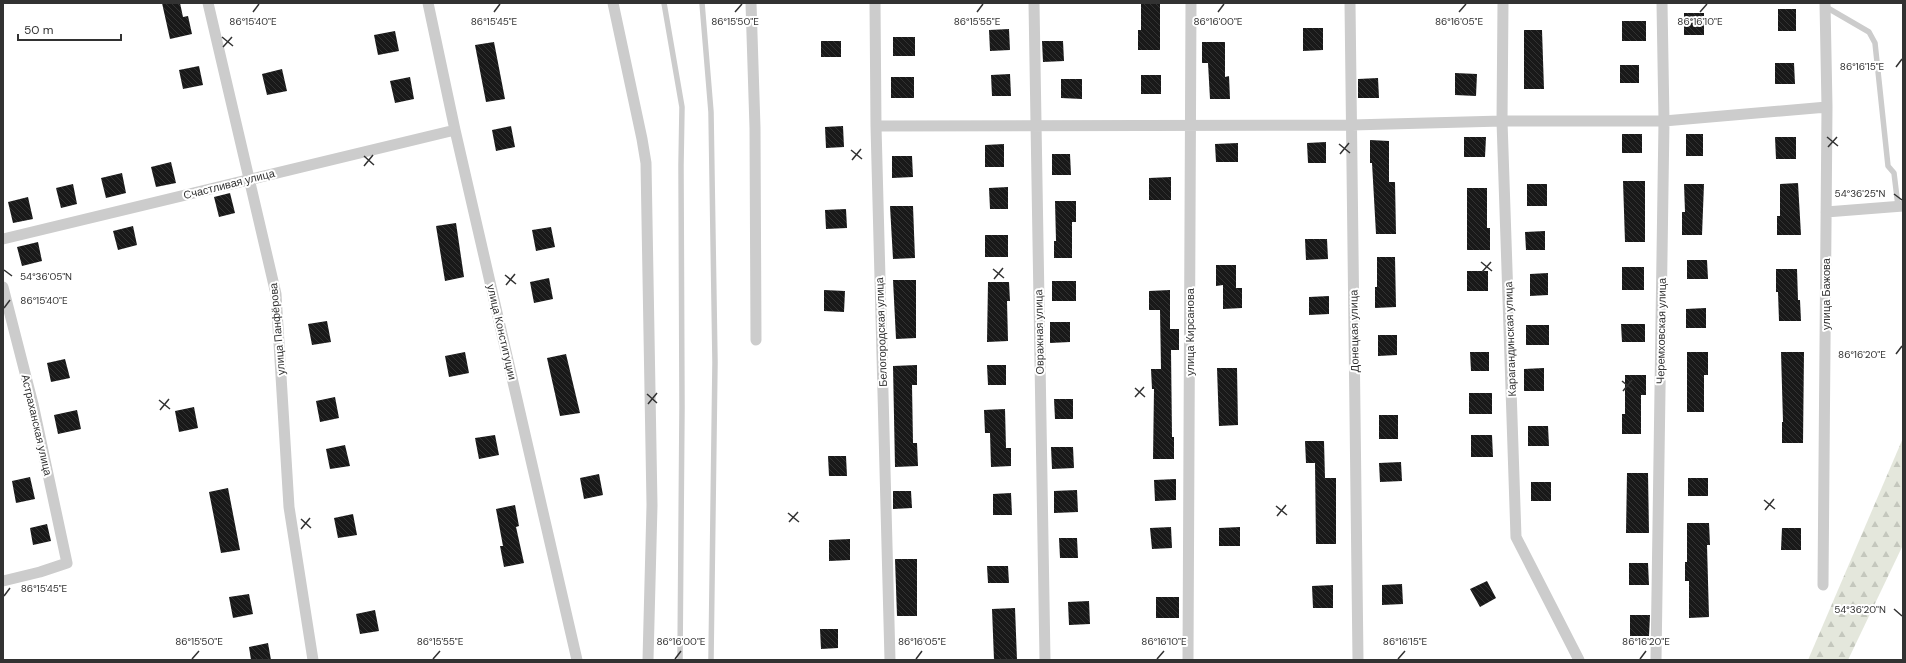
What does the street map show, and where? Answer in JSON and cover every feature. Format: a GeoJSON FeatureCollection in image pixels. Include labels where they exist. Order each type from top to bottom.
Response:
{"type":"FeatureCollection","features":[{"type":"Feature","properties":{"kind":"street","name":"улица Панфёрова"},"geometry":{"type":"LineString","coordinates":[[208,3],[276,294],[289,507],[313,660]]}},
{"type":"Feature","properties":{"kind":"street","name":"улица Конституции"},"geometry":{"type":"LineString","coordinates":[[428,3],[455,130],[577,660]]}},
{"type":"Feature","properties":{"kind":"street"},"geometry":{"type":"LineString","coordinates":[[613,3],[646,163],[652,505],[648,660]]}},
{"type":"Feature","properties":{"kind":"street"},"geometry":{"type":"LineString","coordinates":[[750,3],[754,128],[756,340]]}},
{"type":"Feature","properties":{"kind":"street","name":"Белогородская улица"},"geometry":{"type":"LineString","coordinates":[[875,3],[876,126],[890,660]]}},
{"type":"Feature","properties":{"kind":"street","name":"Овражная улица"},"geometry":{"type":"LineString","coordinates":[[1034,3],[1045,660]]}},
{"type":"Feature","properties":{"kind":"street","name":"улица Кирсанова"},"geometry":{"type":"LineString","coordinates":[[1188,660],[1192,126],[1191,3]]}},
{"type":"Feature","properties":{"kind":"street","name":"Донецкая улица"},"geometry":{"type":"LineString","coordinates":[[1350,3],[1358,660]]}},
{"type":"Feature","properties":{"kind":"street","name":"Карагандинская улица"},"geometry":{"type":"LineString","coordinates":[[1503,3],[1502,121],[1516,537],[1580,660]]}},
{"type":"Feature","properties":{"kind":"street","name":"Черемховская улица"},"geometry":{"type":"LineString","coordinates":[[1656,660],[1664,121],[1662,3]]}},
{"type":"Feature","properties":{"kind":"street","name":"улица Бажова"},"geometry":{"type":"LineString","coordinates":[[1823,585],[1827,107],[1825,5]]}},
{"type":"Feature","properties":{"kind":"street"},"geometry":{"type":"LineString","coordinates":[[876,126],[1352,125],[1502,121],[1664,121],[1827,107]]}},
{"type":"Feature","properties":{"kind":"street","name":"Счастливая улица"},"geometry":{"type":"LineString","coordinates":[[3,239],[455,130]]}},
{"type":"Feature","properties":{"kind":"street"},"geometry":{"type":"LineString","coordinates":[[1826,212],[1901,206]]}},
{"type":"Feature","properties":{"kind":"street","name":"Астраханская улица"},"geometry":{"type":"LineString","coordinates":[[3,287],[33,404],[67,563],[40,572],[3,581]]}},
{"type":"Feature","properties":{"kind":"lane"},"geometry":{"type":"LineString","coordinates":[[664,3],[682,107],[680,660]]}},
{"type":"Feature","properties":{"kind":"lane"},"geometry":{"type":"LineString","coordinates":[[702,3],[711,112],[714,362],[711,660]]}},
{"type":"Feature","properties":{"kind":"lane"},"geometry":{"type":"LineString","coordinates":[[1825,5],[1869,32],[1875,43],[1888,166],[1894,173],[1901,206]]}},
{"type":"Feature","properties":{"kind":"green space"},"geometry":{"type":"Polygon","coordinates":[[[1903,438],[1903,545],[1848,660],[1808,660],[1903,438]]]}},
{"type":"Feature","properties":{"kind":"building"},"geometry":{"type":"Polygon","coordinates":[[[162,3],[180,3],[183,17],[188,16],[192,34],[170,39],[162,3]]]}},
{"type":"Feature","properties":{"kind":"building"},"geometry":{"type":"Polygon","coordinates":[[[1141,3],[1160,3],[1160,50],[1138,50],[1138,30],[1141,30],[1141,3]]]}},
{"type":"Feature","properties":{"kind":"building"},"geometry":{"type":"Polygon","coordinates":[[[1778,9],[1796,9],[1796,31],[1778,31],[1778,9]]]}},
{"type":"Feature","properties":{"kind":"building"},"geometry":{"type":"Polygon","coordinates":[[[1684,13],[1704,13],[1704,35],[1684,35],[1684,13]]]}},
{"type":"Feature","properties":{"kind":"building"},"geometry":{"type":"Polygon","coordinates":[[[1622,21],[1646,21],[1646,41],[1622,41],[1622,21]]]}},
{"type":"Feature","properties":{"kind":"building"},"geometry":{"type":"Polygon","coordinates":[[[1303,28],[1323,28],[1323,50],[1303,51],[1303,28]]]}},
{"type":"Feature","properties":{"kind":"building"},"geometry":{"type":"Polygon","coordinates":[[[1009,29],[1010,50],[990,51],[989,30],[1009,29]]]}},
{"type":"Feature","properties":{"kind":"building"},"geometry":{"type":"Polygon","coordinates":[[[1524,30],[1542,30],[1544,89],[1524,89],[1524,30]]]}},
{"type":"Feature","properties":{"kind":"building"},"geometry":{"type":"Polygon","coordinates":[[[395,31],[399,51],[378,55],[374,35],[395,31]]]}},
{"type":"Feature","properties":{"kind":"building"},"geometry":{"type":"Polygon","coordinates":[[[893,37],[915,37],[915,56],[893,56],[893,37]]]}},
{"type":"Feature","properties":{"kind":"building"},"geometry":{"type":"Polygon","coordinates":[[[821,41],[841,41],[841,57],[821,57],[821,41]]]}},
{"type":"Feature","properties":{"kind":"building"},"geometry":{"type":"Polygon","coordinates":[[[1042,41],[1063,41],[1064,61],[1043,62],[1042,41]]]}},
{"type":"Feature","properties":{"kind":"building"},"geometry":{"type":"Polygon","coordinates":[[[494,42],[505,99],[486,102],[475,45],[494,42]]]}},
{"type":"Feature","properties":{"kind":"building"},"geometry":{"type":"Polygon","coordinates":[[[1202,42],[1225,42],[1225,77],[1229,76],[1230,99],[1210,99],[1208,63],[1202,63],[1202,42]]]}},
{"type":"Feature","properties":{"kind":"building"},"geometry":{"type":"Polygon","coordinates":[[[1775,63],[1794,63],[1795,84],[1775,84],[1775,63]]]}},
{"type":"Feature","properties":{"kind":"building"},"geometry":{"type":"Polygon","coordinates":[[[1620,65],[1639,65],[1639,83],[1620,83],[1620,65]]]}},
{"type":"Feature","properties":{"kind":"building"},"geometry":{"type":"Polygon","coordinates":[[[199,66],[203,85],[183,89],[179,70],[199,66]]]}},
{"type":"Feature","properties":{"kind":"building"},"geometry":{"type":"Polygon","coordinates":[[[282,69],[287,91],[267,95],[262,74],[282,69]]]}},
{"type":"Feature","properties":{"kind":"building"},"geometry":{"type":"Polygon","coordinates":[[[1455,73],[1477,74],[1476,96],[1455,95],[1455,73]]]}},
{"type":"Feature","properties":{"kind":"building"},"geometry":{"type":"Polygon","coordinates":[[[1010,74],[1011,96],[992,96],[991,75],[1010,74]]]}},
{"type":"Feature","properties":{"kind":"building"},"geometry":{"type":"Polygon","coordinates":[[[1141,75],[1161,75],[1161,94],[1141,94],[1141,75]]]}},
{"type":"Feature","properties":{"kind":"building"},"geometry":{"type":"Polygon","coordinates":[[[410,77],[414,99],[395,103],[390,81],[410,77]]]}},
{"type":"Feature","properties":{"kind":"building"},"geometry":{"type":"Polygon","coordinates":[[[891,77],[914,77],[914,98],[891,98],[891,77]]]}},
{"type":"Feature","properties":{"kind":"building"},"geometry":{"type":"Polygon","coordinates":[[[1378,78],[1379,98],[1358,98],[1358,79],[1378,78]]]}},
{"type":"Feature","properties":{"kind":"building"},"geometry":{"type":"Polygon","coordinates":[[[1061,79],[1082,79],[1082,99],[1061,98],[1061,79]]]}},
{"type":"Feature","properties":{"kind":"building"},"geometry":{"type":"Polygon","coordinates":[[[511,126],[515,147],[496,151],[492,130],[511,126]]]}},
{"type":"Feature","properties":{"kind":"building"},"geometry":{"type":"Polygon","coordinates":[[[843,126],[844,147],[826,148],[825,127],[843,126]]]}},
{"type":"Feature","properties":{"kind":"building"},"geometry":{"type":"Polygon","coordinates":[[[1622,134],[1642,134],[1642,153],[1622,153],[1622,134]]]}},
{"type":"Feature","properties":{"kind":"building"},"geometry":{"type":"Polygon","coordinates":[[[1686,134],[1703,134],[1703,156],[1686,156],[1686,134]]]}},
{"type":"Feature","properties":{"kind":"building"},"geometry":{"type":"Polygon","coordinates":[[[1464,137],[1486,137],[1485,157],[1464,157],[1464,137]]]}},
{"type":"Feature","properties":{"kind":"building"},"geometry":{"type":"Polygon","coordinates":[[[1775,137],[1796,137],[1796,159],[1776,159],[1775,137]]]}},
{"type":"Feature","properties":{"kind":"building"},"geometry":{"type":"Polygon","coordinates":[[[1370,140],[1389,141],[1389,182],[1395,182],[1396,234],[1376,234],[1372,163],[1370,163],[1370,140]]]}},
{"type":"Feature","properties":{"kind":"building"},"geometry":{"type":"Polygon","coordinates":[[[1326,142],[1326,163],[1308,163],[1307,143],[1326,142]]]}},
{"type":"Feature","properties":{"kind":"building"},"geometry":{"type":"Polygon","coordinates":[[[1238,143],[1238,162],[1216,162],[1215,144],[1238,143]]]}},
{"type":"Feature","properties":{"kind":"building"},"geometry":{"type":"Polygon","coordinates":[[[1004,144],[1004,167],[985,167],[985,145],[1004,144]]]}},
{"type":"Feature","properties":{"kind":"building"},"geometry":{"type":"Polygon","coordinates":[[[1052,154],[1070,154],[1071,175],[1052,175],[1052,154]]]}},
{"type":"Feature","properties":{"kind":"building"},"geometry":{"type":"Polygon","coordinates":[[[892,156],[912,156],[913,177],[892,178],[892,156]]]}},
{"type":"Feature","properties":{"kind":"building"},"geometry":{"type":"Polygon","coordinates":[[[171,162],[176,183],[156,187],[151,167],[171,162]]]}},
{"type":"Feature","properties":{"kind":"building"},"geometry":{"type":"Polygon","coordinates":[[[122,173],[126,193],[106,198],[101,178],[122,173]]]}},
{"type":"Feature","properties":{"kind":"building"},"geometry":{"type":"Polygon","coordinates":[[[1171,177],[1171,200],[1149,200],[1149,178],[1171,177]]]}},
{"type":"Feature","properties":{"kind":"building"},"geometry":{"type":"Polygon","coordinates":[[[1623,181],[1645,181],[1645,242],[1625,242],[1623,181]]]}},
{"type":"Feature","properties":{"kind":"building"},"geometry":{"type":"Polygon","coordinates":[[[1798,183],[1801,235],[1777,235],[1777,216],[1780,216],[1780,184],[1798,183]]]}},
{"type":"Feature","properties":{"kind":"building"},"geometry":{"type":"Polygon","coordinates":[[[73,184],[77,204],[61,208],[56,188],[73,184]]]}},
{"type":"Feature","properties":{"kind":"building"},"geometry":{"type":"Polygon","coordinates":[[[1527,184],[1547,184],[1547,206],[1527,206],[1527,184]]]}},
{"type":"Feature","properties":{"kind":"building"},"geometry":{"type":"Polygon","coordinates":[[[1684,184],[1704,184],[1702,235],[1682,235],[1682,212],[1685,212],[1684,184]]]}},
{"type":"Feature","properties":{"kind":"building"},"geometry":{"type":"Polygon","coordinates":[[[1008,187],[1008,209],[990,209],[989,188],[1008,187]]]}},
{"type":"Feature","properties":{"kind":"building"},"geometry":{"type":"Polygon","coordinates":[[[1467,188],[1487,188],[1487,228],[1490,228],[1490,250],[1467,250],[1467,188]]]}},
{"type":"Feature","properties":{"kind":"building"},"geometry":{"type":"Polygon","coordinates":[[[230,193],[235,213],[219,217],[214,197],[230,193]]]}},
{"type":"Feature","properties":{"kind":"building"},"geometry":{"type":"Polygon","coordinates":[[[28,197],[33,219],[13,223],[8,202],[28,197]]]}},
{"type":"Feature","properties":{"kind":"building"},"geometry":{"type":"Polygon","coordinates":[[[1055,201],[1076,201],[1076,222],[1072,222],[1072,258],[1054,258],[1054,241],[1056,241],[1055,201]]]}},
{"type":"Feature","properties":{"kind":"building"},"geometry":{"type":"Polygon","coordinates":[[[890,206],[913,206],[915,258],[893,259],[890,206]]]}},
{"type":"Feature","properties":{"kind":"building"},"geometry":{"type":"Polygon","coordinates":[[[846,209],[847,228],[826,229],[825,210],[846,209]]]}},
{"type":"Feature","properties":{"kind":"building"},"geometry":{"type":"Polygon","coordinates":[[[456,223],[464,277],[445,281],[436,226],[456,223]]]}},
{"type":"Feature","properties":{"kind":"building"},"geometry":{"type":"Polygon","coordinates":[[[133,226],[137,245],[118,250],[113,231],[133,226]]]}},
{"type":"Feature","properties":{"kind":"building"},"geometry":{"type":"Polygon","coordinates":[[[551,227],[555,247],[536,251],[532,230],[551,227]]]}},
{"type":"Feature","properties":{"kind":"building"},"geometry":{"type":"Polygon","coordinates":[[[1545,231],[1545,250],[1526,250],[1525,232],[1545,231]]]}},
{"type":"Feature","properties":{"kind":"building"},"geometry":{"type":"Polygon","coordinates":[[[985,235],[1008,235],[1008,257],[985,257],[985,235]]]}},
{"type":"Feature","properties":{"kind":"building"},"geometry":{"type":"Polygon","coordinates":[[[1305,239],[1327,239],[1328,259],[1306,260],[1305,239]]]}},
{"type":"Feature","properties":{"kind":"building"},"geometry":{"type":"Polygon","coordinates":[[[38,242],[42,261],[22,266],[17,247],[38,242]]]}},
{"type":"Feature","properties":{"kind":"building"},"geometry":{"type":"Polygon","coordinates":[[[1377,257],[1395,257],[1396,307],[1375,308],[1377,257]]]}},
{"type":"Feature","properties":{"kind":"building"},"geometry":{"type":"Polygon","coordinates":[[[1687,260],[1707,260],[1708,279],[1687,279],[1687,260]]]}},
{"type":"Feature","properties":{"kind":"building"},"geometry":{"type":"Polygon","coordinates":[[[1216,265],[1236,265],[1236,288],[1242,288],[1242,308],[1223,309],[1223,285],[1216,286],[1216,265]]]}},
{"type":"Feature","properties":{"kind":"building"},"geometry":{"type":"Polygon","coordinates":[[[1622,267],[1644,267],[1644,290],[1622,290],[1622,267]]]}},
{"type":"Feature","properties":{"kind":"building"},"geometry":{"type":"Polygon","coordinates":[[[1776,269],[1797,269],[1798,300],[1800,300],[1801,321],[1779,321],[1778,292],[1776,292],[1776,269]]]}},
{"type":"Feature","properties":{"kind":"building"},"geometry":{"type":"Polygon","coordinates":[[[1467,271],[1488,271],[1488,291],[1467,291],[1467,271]]]}},
{"type":"Feature","properties":{"kind":"building"},"geometry":{"type":"Polygon","coordinates":[[[1548,273],[1548,295],[1530,296],[1530,274],[1548,273]]]}},
{"type":"Feature","properties":{"kind":"building"},"geometry":{"type":"Polygon","coordinates":[[[549,278],[553,299],[534,303],[530,282],[549,278]]]}},
{"type":"Feature","properties":{"kind":"building"},"geometry":{"type":"Polygon","coordinates":[[[893,280],[916,280],[916,338],[896,339],[893,280]]]}},
{"type":"Feature","properties":{"kind":"building"},"geometry":{"type":"Polygon","coordinates":[[[1052,281],[1076,281],[1076,301],[1052,301],[1052,281]]]}},
{"type":"Feature","properties":{"kind":"building"},"geometry":{"type":"Polygon","coordinates":[[[988,282],[1009,282],[1010,301],[1007,301],[1008,341],[987,342],[988,282]]]}},
{"type":"Feature","properties":{"kind":"building"},"geometry":{"type":"Polygon","coordinates":[[[824,290],[845,291],[844,312],[824,311],[824,290]]]}},
{"type":"Feature","properties":{"kind":"building"},"geometry":{"type":"Polygon","coordinates":[[[1170,290],[1170,329],[1179,329],[1179,350],[1171,350],[1172,437],[1174,437],[1174,459],[1153,459],[1154,389],[1152,389],[1151,369],[1161,369],[1160,310],[1149,310],[1149,291],[1170,290]]]}},
{"type":"Feature","properties":{"kind":"building"},"geometry":{"type":"Polygon","coordinates":[[[1329,296],[1329,314],[1309,315],[1309,297],[1329,296]]]}},
{"type":"Feature","properties":{"kind":"building"},"geometry":{"type":"Polygon","coordinates":[[[1706,308],[1706,328],[1686,328],[1686,309],[1706,308]]]}},
{"type":"Feature","properties":{"kind":"building"},"geometry":{"type":"Polygon","coordinates":[[[327,321],[331,342],[312,345],[308,324],[327,321]]]}},
{"type":"Feature","properties":{"kind":"building"},"geometry":{"type":"Polygon","coordinates":[[[1050,322],[1070,322],[1070,342],[1050,343],[1050,322]]]}},
{"type":"Feature","properties":{"kind":"building"},"geometry":{"type":"Polygon","coordinates":[[[1621,324],[1645,324],[1645,342],[1622,342],[1621,324]]]}},
{"type":"Feature","properties":{"kind":"building"},"geometry":{"type":"Polygon","coordinates":[[[1526,325],[1549,325],[1549,345],[1526,345],[1526,325]]]}},
{"type":"Feature","properties":{"kind":"building"},"geometry":{"type":"Polygon","coordinates":[[[1378,335],[1397,335],[1397,355],[1378,356],[1378,335]]]}},
{"type":"Feature","properties":{"kind":"building"},"geometry":{"type":"Polygon","coordinates":[[[465,352],[469,373],[449,377],[445,356],[465,352]]]}},
{"type":"Feature","properties":{"kind":"building"},"geometry":{"type":"Polygon","coordinates":[[[1470,352],[1489,352],[1489,371],[1471,371],[1470,352]]]}},
{"type":"Feature","properties":{"kind":"building"},"geometry":{"type":"Polygon","coordinates":[[[1687,352],[1708,352],[1708,375],[1704,375],[1704,412],[1687,412],[1687,352]]]}},
{"type":"Feature","properties":{"kind":"building"},"geometry":{"type":"Polygon","coordinates":[[[1781,352],[1804,352],[1803,443],[1782,443],[1783,422],[1781,352]]]}},
{"type":"Feature","properties":{"kind":"building"},"geometry":{"type":"Polygon","coordinates":[[[566,354],[580,413],[560,416],[547,358],[566,354]]]}},
{"type":"Feature","properties":{"kind":"building"},"geometry":{"type":"Polygon","coordinates":[[[65,359],[70,378],[51,382],[47,363],[65,359]]]}},
{"type":"Feature","properties":{"kind":"building"},"geometry":{"type":"Polygon","coordinates":[[[917,365],[917,385],[912,385],[913,443],[917,443],[918,466],[895,467],[893,366],[917,365]]]}},
{"type":"Feature","properties":{"kind":"building"},"geometry":{"type":"Polygon","coordinates":[[[987,365],[1006,365],[1006,385],[988,385],[987,365]]]}},
{"type":"Feature","properties":{"kind":"building"},"geometry":{"type":"Polygon","coordinates":[[[1217,368],[1237,368],[1238,425],[1219,426],[1217,368]]]}},
{"type":"Feature","properties":{"kind":"building"},"geometry":{"type":"Polygon","coordinates":[[[1544,368],[1544,391],[1524,391],[1524,369],[1544,368]]]}},
{"type":"Feature","properties":{"kind":"building"},"geometry":{"type":"Polygon","coordinates":[[[1625,375],[1646,375],[1646,395],[1641,395],[1641,434],[1622,434],[1622,414],[1625,414],[1625,375]]]}},
{"type":"Feature","properties":{"kind":"building"},"geometry":{"type":"Polygon","coordinates":[[[1469,393],[1492,393],[1492,414],[1469,414],[1469,393]]]}},
{"type":"Feature","properties":{"kind":"building"},"geometry":{"type":"Polygon","coordinates":[[[335,397],[339,418],[320,422],[316,401],[335,397]]]}},
{"type":"Feature","properties":{"kind":"building"},"geometry":{"type":"Polygon","coordinates":[[[1054,399],[1073,399],[1073,419],[1055,419],[1054,399]]]}},
{"type":"Feature","properties":{"kind":"building"},"geometry":{"type":"Polygon","coordinates":[[[194,407],[198,428],[179,432],[175,411],[194,407]]]}},
{"type":"Feature","properties":{"kind":"building"},"geometry":{"type":"Polygon","coordinates":[[[1005,409],[1006,448],[1011,448],[1011,466],[991,467],[990,433],[985,433],[984,410],[1005,409]]]}},
{"type":"Feature","properties":{"kind":"building"},"geometry":{"type":"Polygon","coordinates":[[[77,410],[81,429],[58,434],[54,415],[77,410]]]}},
{"type":"Feature","properties":{"kind":"building"},"geometry":{"type":"Polygon","coordinates":[[[1379,415],[1398,415],[1398,439],[1379,439],[1379,415]]]}},
{"type":"Feature","properties":{"kind":"building"},"geometry":{"type":"Polygon","coordinates":[[[1528,426],[1548,426],[1549,446],[1528,446],[1528,426]]]}},
{"type":"Feature","properties":{"kind":"building"},"geometry":{"type":"Polygon","coordinates":[[[495,435],[499,455],[479,459],[475,438],[495,435]]]}},
{"type":"Feature","properties":{"kind":"building"},"geometry":{"type":"Polygon","coordinates":[[[1471,435],[1492,435],[1493,457],[1471,457],[1471,435]]]}},
{"type":"Feature","properties":{"kind":"building"},"geometry":{"type":"Polygon","coordinates":[[[1305,441],[1324,441],[1325,478],[1336,478],[1336,544],[1316,544],[1315,463],[1306,463],[1305,441]]]}},
{"type":"Feature","properties":{"kind":"building"},"geometry":{"type":"Polygon","coordinates":[[[345,445],[350,466],[330,469],[326,449],[345,445]]]}},
{"type":"Feature","properties":{"kind":"building"},"geometry":{"type":"Polygon","coordinates":[[[1051,447],[1073,447],[1074,468],[1052,469],[1051,447]]]}},
{"type":"Feature","properties":{"kind":"building"},"geometry":{"type":"Polygon","coordinates":[[[828,456],[846,456],[847,476],[829,476],[828,456]]]}},
{"type":"Feature","properties":{"kind":"building"},"geometry":{"type":"Polygon","coordinates":[[[1401,462],[1402,481],[1380,482],[1379,463],[1401,462]]]}},
{"type":"Feature","properties":{"kind":"building"},"geometry":{"type":"Polygon","coordinates":[[[1627,473],[1648,473],[1649,533],[1626,533],[1627,473]]]}},
{"type":"Feature","properties":{"kind":"building"},"geometry":{"type":"Polygon","coordinates":[[[599,474],[603,495],[584,499],[580,478],[599,474]]]}},
{"type":"Feature","properties":{"kind":"building"},"geometry":{"type":"Polygon","coordinates":[[[30,477],[35,499],[16,503],[12,481],[30,477]]]}},
{"type":"Feature","properties":{"kind":"building"},"geometry":{"type":"Polygon","coordinates":[[[1688,478],[1708,478],[1708,496],[1688,496],[1688,478]]]}},
{"type":"Feature","properties":{"kind":"building"},"geometry":{"type":"Polygon","coordinates":[[[1176,479],[1176,500],[1155,501],[1154,480],[1176,479]]]}},
{"type":"Feature","properties":{"kind":"building"},"geometry":{"type":"Polygon","coordinates":[[[1531,482],[1551,482],[1551,501],[1531,501],[1531,482]]]}},
{"type":"Feature","properties":{"kind":"building"},"geometry":{"type":"Polygon","coordinates":[[[228,488],[240,550],[221,553],[209,492],[228,488]]]}},
{"type":"Feature","properties":{"kind":"building"},"geometry":{"type":"Polygon","coordinates":[[[1077,490],[1078,512],[1054,513],[1054,491],[1077,490]]]}},
{"type":"Feature","properties":{"kind":"building"},"geometry":{"type":"Polygon","coordinates":[[[893,491],[911,491],[912,508],[893,509],[893,491]]]}},
{"type":"Feature","properties":{"kind":"building"},"geometry":{"type":"Polygon","coordinates":[[[1011,493],[1012,515],[993,515],[993,494],[1011,493]]]}},
{"type":"Feature","properties":{"kind":"building"},"geometry":{"type":"Polygon","coordinates":[[[515,505],[519,526],[516,527],[524,563],[504,567],[500,546],[503,546],[496,509],[515,505]]]}},
{"type":"Feature","properties":{"kind":"building"},"geometry":{"type":"Polygon","coordinates":[[[353,514],[357,535],[338,538],[334,518],[353,514]]]}},
{"type":"Feature","properties":{"kind":"building"},"geometry":{"type":"Polygon","coordinates":[[[1687,523],[1709,523],[1710,545],[1707,545],[1709,617],[1689,618],[1689,581],[1685,581],[1685,562],[1687,562],[1687,523]]]}},
{"type":"Feature","properties":{"kind":"building"},"geometry":{"type":"Polygon","coordinates":[[[47,524],[51,541],[33,545],[30,528],[47,524]]]}},
{"type":"Feature","properties":{"kind":"building"},"geometry":{"type":"Polygon","coordinates":[[[1171,527],[1172,548],[1152,549],[1150,528],[1171,527]]]}},
{"type":"Feature","properties":{"kind":"building"},"geometry":{"type":"Polygon","coordinates":[[[1240,527],[1240,546],[1219,546],[1219,528],[1240,527]]]}},
{"type":"Feature","properties":{"kind":"building"},"geometry":{"type":"Polygon","coordinates":[[[1782,528],[1801,528],[1801,550],[1781,550],[1782,528]]]}},
{"type":"Feature","properties":{"kind":"building"},"geometry":{"type":"Polygon","coordinates":[[[1059,538],[1077,538],[1078,558],[1060,558],[1059,538]]]}},
{"type":"Feature","properties":{"kind":"building"},"geometry":{"type":"Polygon","coordinates":[[[850,539],[850,560],[829,561],[829,540],[850,539]]]}},
{"type":"Feature","properties":{"kind":"building"},"geometry":{"type":"Polygon","coordinates":[[[895,559],[917,559],[917,616],[897,616],[895,559]]]}},
{"type":"Feature","properties":{"kind":"building"},"geometry":{"type":"Polygon","coordinates":[[[1629,563],[1648,563],[1649,585],[1629,585],[1629,563]]]}},
{"type":"Feature","properties":{"kind":"building"},"geometry":{"type":"Polygon","coordinates":[[[987,566],[1008,566],[1009,583],[988,583],[987,566]]]}},
{"type":"Feature","properties":{"kind":"building"},"geometry":{"type":"Polygon","coordinates":[[[1487,581],[1496,598],[1480,607],[1470,589],[1487,581]]]}},
{"type":"Feature","properties":{"kind":"building"},"geometry":{"type":"Polygon","coordinates":[[[1402,584],[1403,604],[1382,605],[1382,585],[1402,584]]]}},
{"type":"Feature","properties":{"kind":"building"},"geometry":{"type":"Polygon","coordinates":[[[1333,585],[1333,608],[1313,608],[1312,586],[1333,585]]]}},
{"type":"Feature","properties":{"kind":"building"},"geometry":{"type":"Polygon","coordinates":[[[249,594],[253,614],[233,618],[229,597],[249,594]]]}},
{"type":"Feature","properties":{"kind":"building"},"geometry":{"type":"Polygon","coordinates":[[[1156,597],[1179,597],[1179,618],[1156,618],[1156,597]]]}},
{"type":"Feature","properties":{"kind":"building"},"geometry":{"type":"Polygon","coordinates":[[[1089,601],[1090,624],[1069,625],[1068,602],[1089,601]]]}},
{"type":"Feature","properties":{"kind":"building"},"geometry":{"type":"Polygon","coordinates":[[[1015,608],[1017,660],[994,660],[992,609],[1015,608]]]}},
{"type":"Feature","properties":{"kind":"building"},"geometry":{"type":"Polygon","coordinates":[[[375,610],[379,631],[360,634],[356,614],[375,610]]]}},
{"type":"Feature","properties":{"kind":"building"},"geometry":{"type":"Polygon","coordinates":[[[1630,615],[1650,615],[1649,636],[1630,636],[1630,615]]]}},
{"type":"Feature","properties":{"kind":"building"},"geometry":{"type":"Polygon","coordinates":[[[820,629],[838,629],[838,648],[821,649],[820,629]]]}},
{"type":"Feature","properties":{"kind":"building"},"geometry":{"type":"Polygon","coordinates":[[[268,643],[271,660],[251,660],[249,647],[268,643]]]}}]}
